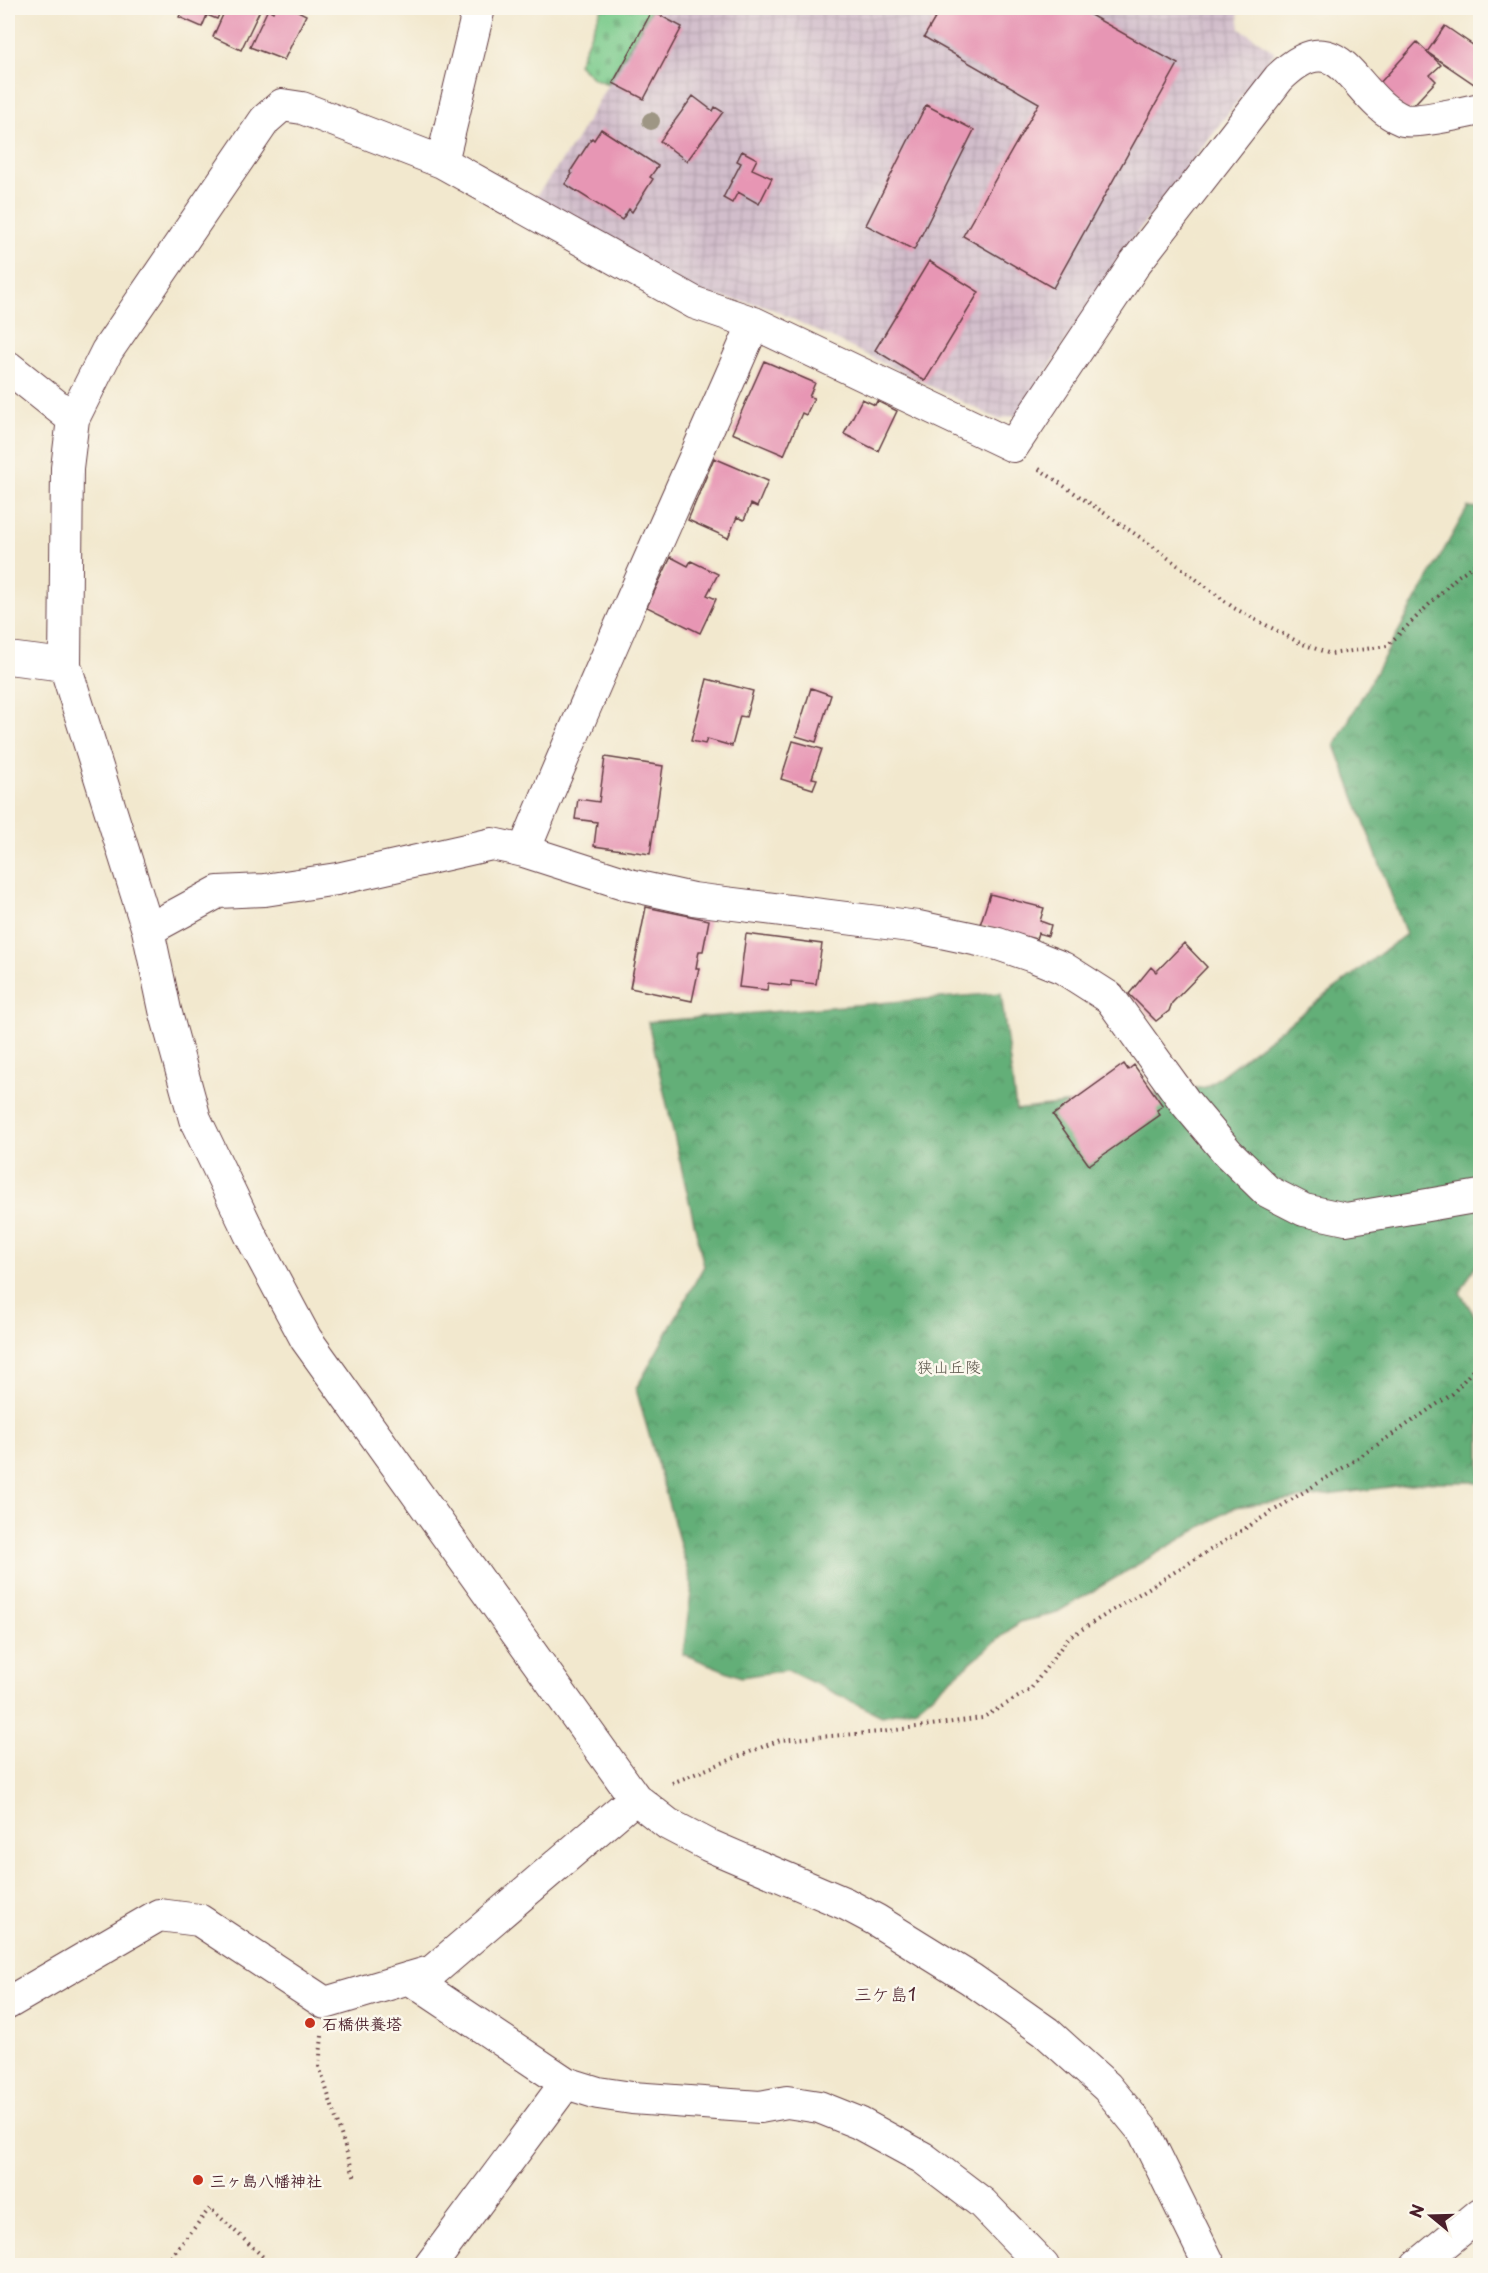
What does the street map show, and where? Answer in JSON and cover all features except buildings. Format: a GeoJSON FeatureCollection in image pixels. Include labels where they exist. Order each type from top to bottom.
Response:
{"type":"FeatureCollection","features":[{"type":"Feature","properties":{"kind":"street"},"geometry":{"type":"LineString","coordinates":[[442,162],[479,8]]}},
{"type":"Feature","properties":{"kind":"street"},"geometry":{"type":"LineString","coordinates":[[1210,2265],[1144,2132],[1107,2087],[1046,2032],[971,1979],[876,1920],[846,1904],[708,1845],[668,1824],[635,1798],[306,1339],[250,1234],[195,1119],[165,1010],[148,930],[65,665],[67,468],[73,419],[107,351],[258,129],[282,105],[302,108],[442,162],[695,303],[754,323],[1013,446],[1136,262],[1279,78],[1296,61],[1310,55],[1325,54],[1335,60],[1387,111],[1406,121],[1480,109]]}},
{"type":"Feature","properties":{"kind":"street"},"geometry":{"type":"LineString","coordinates":[[524,851],[584,705],[660,540],[754,323]]}},
{"type":"Feature","properties":{"kind":"street"},"geometry":{"type":"LineString","coordinates":[[8,367],[73,419]]}},
{"type":"Feature","properties":{"kind":"street"},"geometry":{"type":"LineString","coordinates":[[8,658],[65,665]]}},
{"type":"Feature","properties":{"kind":"street"},"geometry":{"type":"LineString","coordinates":[[148,930],[218,892],[264,890],[337,879],[492,844],[524,851],[661,893],[782,912],[918,927],[998,944],[1033,956],[1063,968],[1110,998],[1185,1102],[1228,1153],[1267,1191],[1304,1210],[1346,1219],[1480,1196]]}},
{"type":"Feature","properties":{"kind":"street"},"geometry":{"type":"LineString","coordinates":[[8,2003],[159,1915],[199,1920],[325,2003],[433,1971],[635,1798]]}},
{"type":"Feature","properties":{"kind":"street"},"geometry":{"type":"LineString","coordinates":[[409,1978],[566,2083],[598,2093],[632,2098],[760,2107],[787,2102],[819,2107],[859,2123],[923,2158],[982,2203],[1043,2265]]}},
{"type":"Feature","properties":{"kind":"street"},"geometry":{"type":"LineString","coordinates":[[430,2265],[566,2083]]}},
{"type":"Feature","properties":{"kind":"street"},"geometry":{"type":"LineString","coordinates":[[1418,2265],[1480,2214]]}},
{"type":"Feature","properties":{"kind":"path"},"geometry":{"type":"LineString","coordinates":[[1013,446],[1028,461],[1147,542],[1234,608],[1300,644],[1331,654],[1388,646],[1458,576],[1480,561]]}},
{"type":"Feature","properties":{"kind":"path"},"geometry":{"type":"LineString","coordinates":[[635,1798],[780,1740],[881,1732],[982,1718],[1030,1690],[1068,1638],[1348,1464],[1452,1394],[1480,1362]]}},
{"type":"Feature","properties":{"kind":"path"},"geometry":{"type":"LineString","coordinates":[[325,2003],[319,2066],[355,2178]]}},
{"type":"Feature","properties":{"kind":"path"},"geometry":{"type":"LineString","coordinates":[[164,2265],[210,2208],[273,2265]]}},
{"type":"Feature","properties":{"kind":"shaded area"},"geometry":{"type":"Polygon","coordinates":[[[652,8],[1242,8],[1238,14],[1240,28],[1275,52],[1123,251],[1019,415],[998,419],[766,306],[699,293],[532,202],[575,142],[652,8]]]}},
{"type":"Feature","properties":{"kind":"green space"},"geometry":{"type":"Polygon","coordinates":[[[602,8],[652,8],[608,84],[593,78],[578,64],[602,8]]]}},
{"type":"Feature","properties":{"kind":"green space","name":"狭山丘陵"},"geometry":{"type":"Polygon","coordinates":[[[1468,507],[1480,508],[1480,1257],[1460,1293],[1480,1324],[1480,1482],[1427,1482],[1235,1507],[1054,1614],[1019,1622],[916,1708],[882,1716],[787,1670],[741,1677],[683,1654],[692,1586],[636,1389],[704,1266],[648,1022],[1001,993],[1016,1110],[1206,1087],[1406,934],[1335,745],[1468,507]]]}},
{"type":"Feature","properties":{"kind":"place","name":"石橋供養塔"},"geometry":{"type":"Point","coordinates":[310,2023]}},
{"type":"Feature","properties":{"kind":"place","name":"三ヶ島八幡神社"},"geometry":{"type":"Point","coordinates":[198,2180]}},
{"type":"Feature","properties":{"kind":"district","name":"三ケ島1"},"geometry":{"type":"Point","coordinates":[885,1993]}}]}
